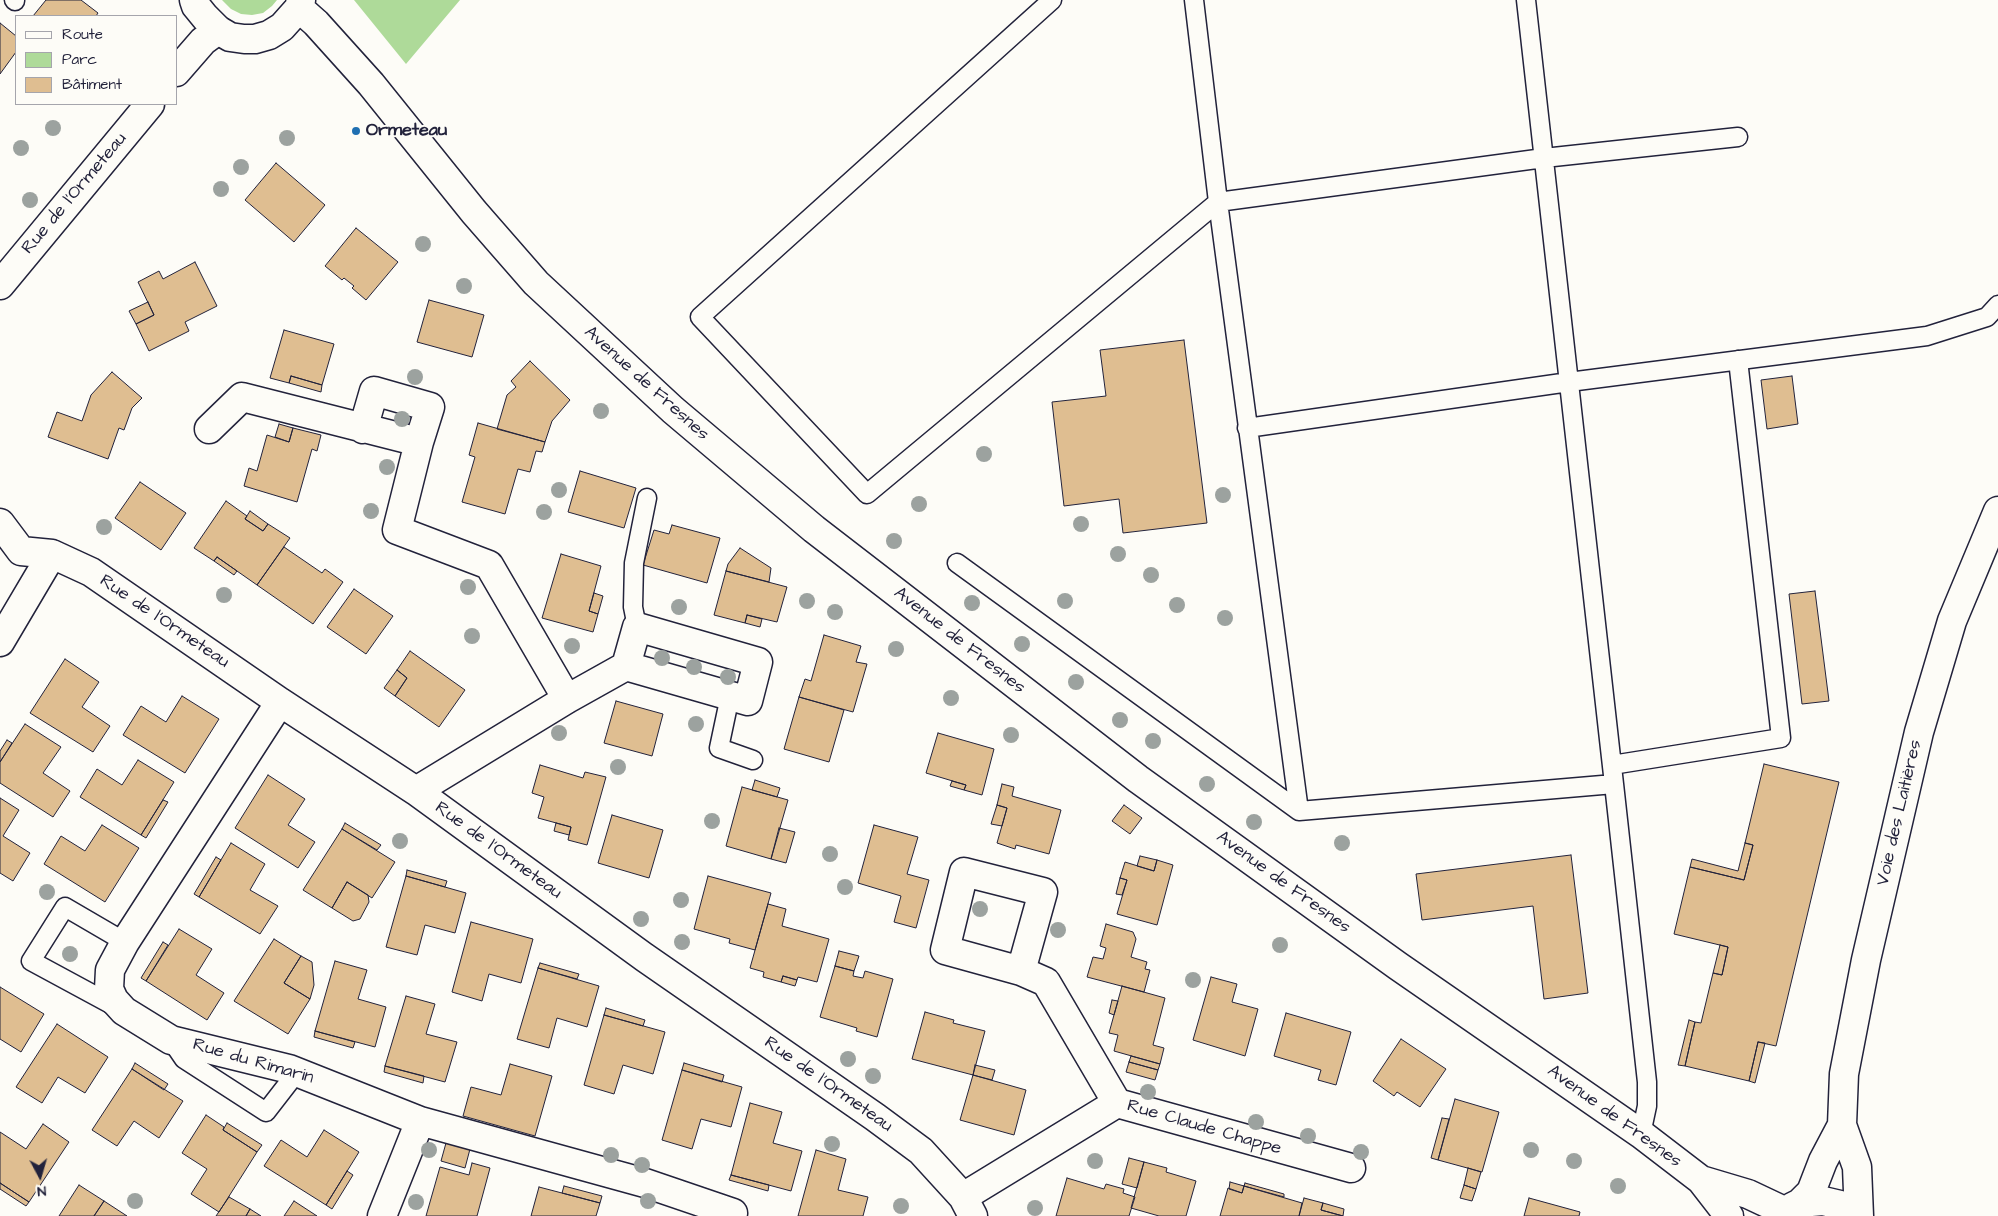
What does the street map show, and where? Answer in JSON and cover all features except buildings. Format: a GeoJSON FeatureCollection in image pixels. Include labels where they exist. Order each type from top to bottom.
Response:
{"type":"FeatureCollection","features":[{"type":"Feature","properties":{"kind":"street"},"geometry":{"type":"LineString","coordinates":[[194,0],[196,6],[218,30],[230,37],[256,39],[269,35],[282,27],[300,4]]}},
{"type":"Feature","properties":{"kind":"street","name":"Avenue de Fresnes"},"geometry":{"type":"LineString","coordinates":[[300,4],[371,84],[474,212],[536,283],[673,410],[806,523],[1138,779],[1398,966],[1642,1134],[1701,1180],[1729,1216]]}},
{"type":"Feature","properties":{"kind":"street"},"geometry":{"type":"LineString","coordinates":[[178,70],[198,46],[218,30]]}},
{"type":"Feature","properties":{"kind":"street","name":"Rue de l'Ormeteau"},"geometry":{"type":"LineString","coordinates":[[0,285],[149,105]]}},
{"type":"Feature","properties":{"kind":"street"},"geometry":{"type":"LineString","coordinates":[[363,429],[374,391],[430,407],[419,442],[397,530],[489,565],[566,699]]}},
{"type":"Feature","properties":{"kind":"street"},"geometry":{"type":"LineString","coordinates":[[209,429],[242,397],[419,442]]}},
{"type":"Feature","properties":{"kind":"street","name":"Voie des Laitières"},"geometry":{"type":"LineString","coordinates":[[1859,1216],[1857,1167],[1842,1125],[1844,1074],[1863,979],[1919,732],[1952,621],[1998,512]]}},
{"type":"Feature","properties":{"kind":"street","name":"Rue de l'Ormeteau"},"geometry":{"type":"LineString","coordinates":[[0,524],[21,551],[52,554],[91,572],[280,702],[416,791],[644,957],[921,1151],[968,1207]]}},
{"type":"Feature","properties":{"kind":"street"},"geometry":{"type":"LineString","coordinates":[[0,642],[52,554]]}},
{"type":"Feature","properties":{"kind":"street"},"geometry":{"type":"LineString","coordinates":[[416,791],[566,699],[626,666],[748,701],[758,662],[637,627],[626,666]]}},
{"type":"Feature","properties":{"kind":"street","name":"Rue du Rimarin"},"geometry":{"type":"LineString","coordinates":[[280,702],[125,942],[110,970],[109,989],[114,1000],[124,1011],[171,1040],[297,1072],[420,1120],[645,1183],[732,1214]]}},
{"type":"Feature","properties":{"kind":"street"},"geometry":{"type":"LineString","coordinates":[[1020,972],[1046,982],[1117,1103]]}},
{"type":"Feature","properties":{"kind":"street","name":"Rue Claude Chappe"},"geometry":{"type":"LineString","coordinates":[[968,1207],[1117,1103],[1350,1168]]}},
{"type":"Feature","properties":{"kind":"street"},"geometry":{"type":"LineString","coordinates":[[382,1216],[420,1120]]}},
{"type":"Feature","properties":{"kind":"street","name":"Voie des Laitières"},"geometry":{"type":"LineString","coordinates":[[1787,1210],[1811,1192],[1823,1161],[1842,1125]]}},
{"type":"Feature","properties":{"kind":"street","name":"Avenue de Fresnes"},"geometry":{"type":"LineString","coordinates":[[1701,1180],[1748,1194],[1787,1210]]}},
{"type":"Feature","properties":{"kind":"street"},"geometry":{"type":"LineString","coordinates":[[1787,1210],[1823,1201],[1840,1205],[1855,1216]]}},
{"type":"Feature","properties":{"kind":"lane"},"geometry":{"type":"LineString","coordinates":[[1052,0],[700,317],[867,494],[1218,202],[1544,158],[1738,137]]}},
{"type":"Feature","properties":{"kind":"lane"},"geometry":{"type":"LineString","coordinates":[[1194,0],[1247,428],[1299,811]]}},
{"type":"Feature","properties":{"kind":"lane"},"geometry":{"type":"LineString","coordinates":[[1526,0],[1647,1082],[1647,1106],[1642,1134]]}},
{"type":"Feature","properties":{"kind":"lane"},"geometry":{"type":"LineString","coordinates":[[1247,428],[1569,382],[1927,336],[1987,317],[1998,305]]}},
{"type":"Feature","properties":{"kind":"lane"},"geometry":{"type":"LineString","coordinates":[[1612,765],[1781,738],[1738,360]]}},
{"type":"Feature","properties":{"kind":"lane"},"geometry":{"type":"LineString","coordinates":[[637,627],[633,607],[634,563],[647,498]]}},
{"type":"Feature","properties":{"kind":"lane"},"geometry":{"type":"LineString","coordinates":[[957,563],[1299,811],[1614,784]]}},
{"type":"Feature","properties":{"kind":"lane"},"geometry":{"type":"LineString","coordinates":[[730,696],[719,748],[753,760]]}},
{"type":"Feature","properties":{"kind":"lane"},"geometry":{"type":"LineString","coordinates":[[124,1011],[32,961],[65,907],[125,942]]}},
{"type":"Feature","properties":{"kind":"lane"},"geometry":{"type":"LineString","coordinates":[[171,1040],[184,1059],[266,1112],[297,1072]]}},
{"type":"Feature","properties":{"kind":"green space"},"geometry":{"type":"Polygon","coordinates":[[[222,0],[277,0],[263,13],[252,15],[241,14],[231,9],[222,0]]]}},
{"type":"Feature","properties":{"kind":"green space"},"geometry":{"type":"Polygon","coordinates":[[[354,0],[460,0],[406,64],[354,0]]]}},
{"type":"Feature","properties":{"kind":"place","name":"Ormeteau"},"geometry":{"type":"Point","coordinates":[356,131]}}]}
